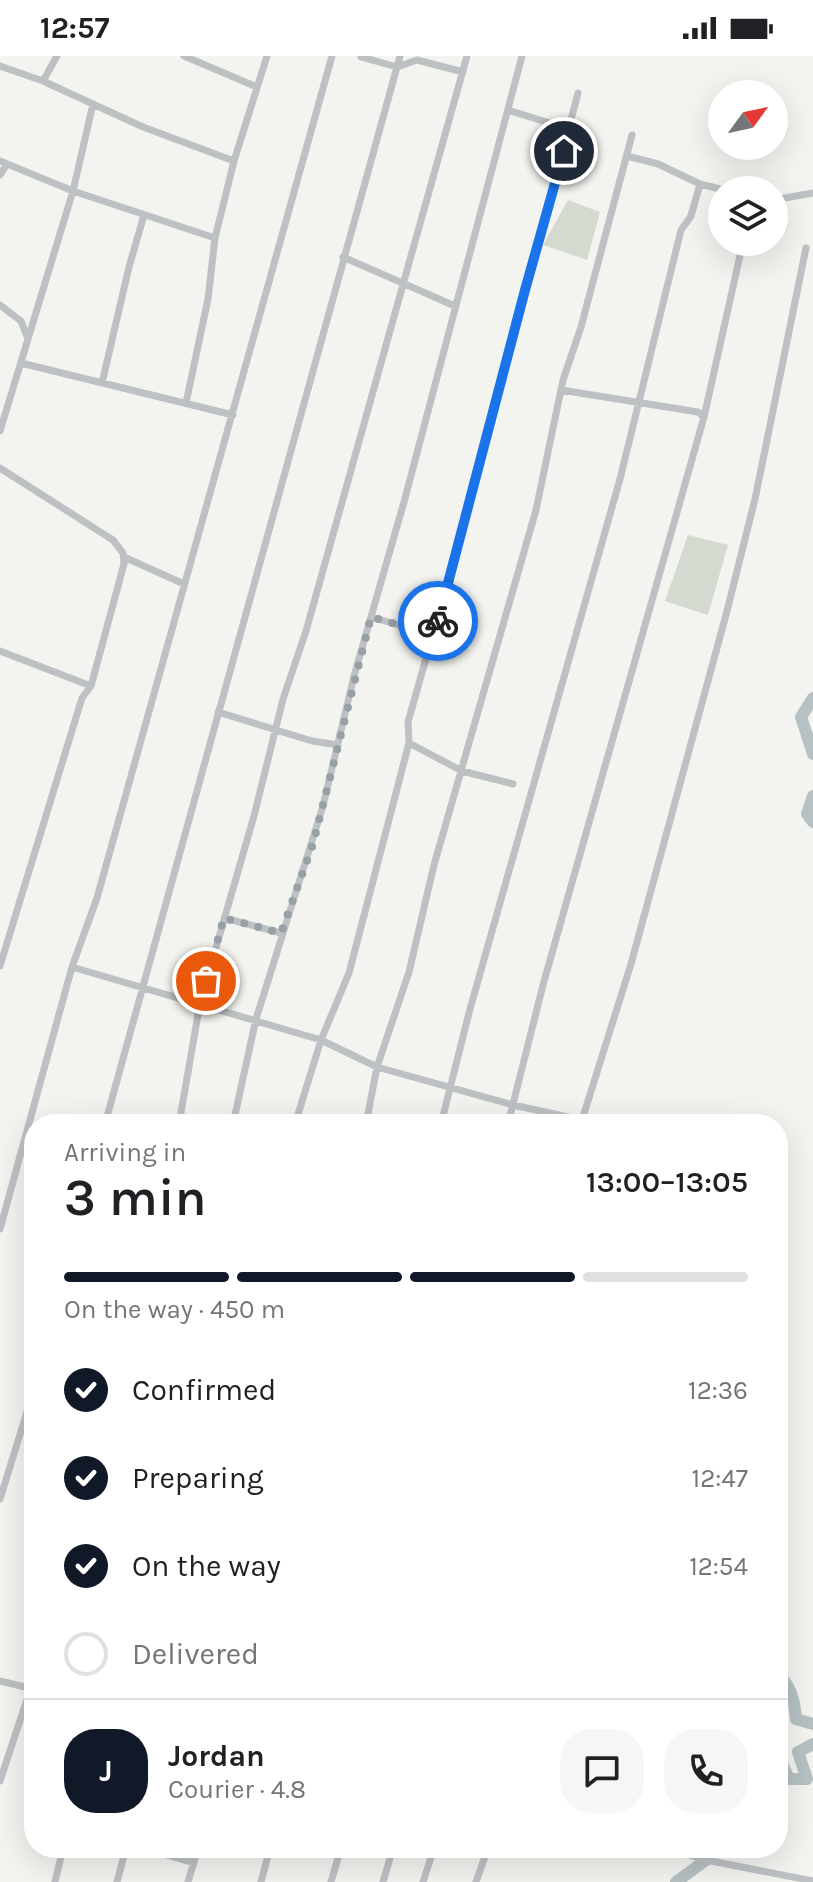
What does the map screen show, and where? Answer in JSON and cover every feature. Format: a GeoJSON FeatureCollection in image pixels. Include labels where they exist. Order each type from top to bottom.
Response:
{"type":"FeatureCollection","features":[{"type":"Feature","properties":{"kind":"street"},"geometry":{"type":"LineString","coordinates":[[43,81],[57,56]]}},
{"type":"Feature","properties":{"kind":"street"},"geometry":{"type":"LineString","coordinates":[[184,56],[257,87]]}},
{"type":"Feature","properties":{"kind":"street"},"geometry":{"type":"LineString","coordinates":[[186,403],[208,299],[215,238],[234,161],[267,56]]}},
{"type":"Feature","properties":{"kind":"street"},"geometry":{"type":"LineString","coordinates":[[32,1114],[72,967],[97,898],[175,624],[332,56]]}},
{"type":"Feature","properties":{"kind":"street"},"geometry":{"type":"LineString","coordinates":[[108,1114],[400,56]]}},
{"type":"Feature","properties":{"kind":"street"},"geometry":{"type":"LineString","coordinates":[[181,1114],[200,1003],[467,56]]}},
{"type":"Feature","properties":{"kind":"street"},"geometry":{"type":"LineString","coordinates":[[235,1114],[256,1019],[281,933],[313,844],[522,56]]}},
{"type":"Feature","properties":{"kind":"street"},"geometry":{"type":"LineString","coordinates":[[361,57],[397,67],[417,60],[463,72]]}},
{"type":"Feature","properties":{"kind":"street"},"geometry":{"type":"LineString","coordinates":[[0,66],[234,161]]}},
{"type":"Feature","properties":{"kind":"street"},"geometry":{"type":"LineString","coordinates":[[298,1114],[321,1040],[349,973],[409,743],[408,722],[434,635],[578,93]]}},
{"type":"Feature","properties":{"kind":"street"},"geometry":{"type":"LineString","coordinates":[[0,431],[73,191],[93,104]]}},
{"type":"Feature","properties":{"kind":"street"},"geometry":{"type":"LineString","coordinates":[[508,110],[569,129]]}},
{"type":"Feature","properties":{"kind":"street"},"geometry":{"type":"LineString","coordinates":[[368,1114],[377,1067],[409,972],[434,865],[536,510],[561,390],[632,135]]}},
{"type":"Feature","properties":{"kind":"street"},"geometry":{"type":"LineString","coordinates":[[627,156],[658,164],[708,186]]}},
{"type":"Feature","properties":{"kind":"street"},"geometry":{"type":"LineString","coordinates":[[0,175],[4,163],[73,191],[215,238]]}},
{"type":"Feature","properties":{"kind":"street"},"geometry":{"type":"LineString","coordinates":[[444,1114],[470,1009],[620,479],[681,230],[691,216],[700,184]]}},
{"type":"Feature","properties":{"kind":"street"},"geometry":{"type":"LineString","coordinates":[[788,197],[813,193]]}},
{"type":"Feature","properties":{"kind":"street"},"geometry":{"type":"LineString","coordinates":[[102,383],[144,215]]}},
{"type":"Feature","properties":{"kind":"street"},"geometry":{"type":"LineString","coordinates":[[584,1114],[631,964],[755,499],[806,248]]}},
{"type":"Feature","properties":{"kind":"street"},"geometry":{"type":"LineString","coordinates":[[511,1114],[543,985],[704,417],[740,256]]}},
{"type":"Feature","properties":{"kind":"street"},"geometry":{"type":"LineString","coordinates":[[343,257],[455,306]]}},
{"type":"Feature","properties":{"kind":"street"},"geometry":{"type":"LineString","coordinates":[[0,305],[21,321],[28,339]]}},
{"type":"Feature","properties":{"kind":"street"},"geometry":{"type":"LineString","coordinates":[[21,363],[233,415]]}},
{"type":"Feature","properties":{"kind":"street"},"geometry":{"type":"LineString","coordinates":[[561,390],[698,412],[704,417]]}},
{"type":"Feature","properties":{"kind":"street"},"geometry":{"type":"LineString","coordinates":[[423,431],[431,439]]}},
{"type":"Feature","properties":{"kind":"street"},"geometry":{"type":"LineString","coordinates":[[0,468],[113,540],[124,557],[184,584]]}},
{"type":"Feature","properties":{"kind":"street"},"geometry":{"type":"LineString","coordinates":[[0,966],[82,698],[91,686],[124,557]]}},
{"type":"Feature","properties":{"kind":"street"},"geometry":{"type":"LineString","coordinates":[[371,617],[434,635]]}},
{"type":"Feature","properties":{"kind":"street"},"geometry":{"type":"LineString","coordinates":[[0,651],[91,686]]}},
{"type":"Feature","properties":{"kind":"street"},"geometry":{"type":"LineString","coordinates":[[218,712],[312,741],[338,745]]}},
{"type":"Feature","properties":{"kind":"street"},"geometry":{"type":"LineString","coordinates":[[409,743],[462,771],[513,784]]}},
{"type":"Feature","properties":{"kind":"street"},"geometry":{"type":"LineString","coordinates":[[224,918],[281,933]]}},
{"type":"Feature","properties":{"kind":"street"},"geometry":{"type":"LineString","coordinates":[[72,967],[321,1040],[377,1067],[549,1114]]}},
{"type":"Feature","properties":{"kind":"street"},"geometry":{"type":"LineString","coordinates":[[0,1229],[24,1142]]}},
{"type":"Feature","properties":{"kind":"street"},"geometry":{"type":"LineString","coordinates":[[0,1499],[24,1421]]}},
{"type":"Feature","properties":{"kind":"street"},"geometry":{"type":"LineString","coordinates":[[0,1681],[24,1686]]}},
{"type":"Feature","properties":{"kind":"street"},"geometry":{"type":"LineString","coordinates":[[0,1781],[24,1711]]}},
{"type":"Feature","properties":{"kind":"street"},"geometry":{"type":"LineString","coordinates":[[55,1882],[61,1858]]}},
{"type":"Feature","properties":{"kind":"street"},"geometry":{"type":"LineString","coordinates":[[117,1882],[123,1858]]}},
{"type":"Feature","properties":{"kind":"street"},"geometry":{"type":"LineString","coordinates":[[177,1858],[194,1863]]}},
{"type":"Feature","properties":{"kind":"street"},"geometry":{"type":"LineString","coordinates":[[188,1882],[195,1858]]}},
{"type":"Feature","properties":{"kind":"street"},"geometry":{"type":"LineString","coordinates":[[261,1882],[267,1858]]}},
{"type":"Feature","properties":{"kind":"street"},"geometry":{"type":"LineString","coordinates":[[331,1882],[338,1858]]}},
{"type":"Feature","properties":{"kind":"street"},"geometry":{"type":"LineString","coordinates":[[383,1882],[390,1858]]}},
{"type":"Feature","properties":{"kind":"street"},"geometry":{"type":"LineString","coordinates":[[423,1882],[431,1858]]}},
{"type":"Feature","properties":{"kind":"street"},"geometry":{"type":"LineString","coordinates":[[476,1882],[484,1858]]}},
{"type":"Feature","properties":{"kind":"street"},"geometry":{"type":"LineString","coordinates":[[699,1858],[813,1881]]}},
{"type":"Feature","properties":{"kind":"shaded area"},"geometry":{"type":"Polygon","coordinates":[[[568,200],[600,212],[587,260],[543,245],[568,200]]]}},
{"type":"Feature","properties":{"kind":"shaded area"},"geometry":{"type":"Polygon","coordinates":[[[688,535],[728,545],[708,615],[665,601],[688,535]]]}},
{"type":"Feature","properties":{"kind":"waterway"},"geometry":{"type":"LineString","coordinates":[[813,698],[801,717],[813,754]]}},
{"type":"Feature","properties":{"kind":"waterway"},"geometry":{"type":"LineString","coordinates":[[813,796],[807,814],[813,822]]}},
{"type":"Feature","properties":{"kind":"waterway"},"geometry":{"type":"LineString","coordinates":[[788,1686],[796,1719],[813,1724]]}},
{"type":"Feature","properties":{"kind":"waterway"},"geometry":{"type":"LineString","coordinates":[[788,1777],[807,1779],[798,1752],[813,1744]]}},
{"type":"Feature","properties":{"kind":"waterway"},"geometry":{"type":"LineString","coordinates":[[676,1882],[706,1858]]}},
{"type":"Feature","properties":{"kind":"way so far"},"geometry":{"type":"LineString","coordinates":[[206,981],[224,918],[281,933],[313,844],[371,617],[434,635],[438,621]]}},
{"type":"Feature","properties":{"kind":"route"},"geometry":{"type":"LineString","coordinates":[[438,621],[564,151]]}}]}
